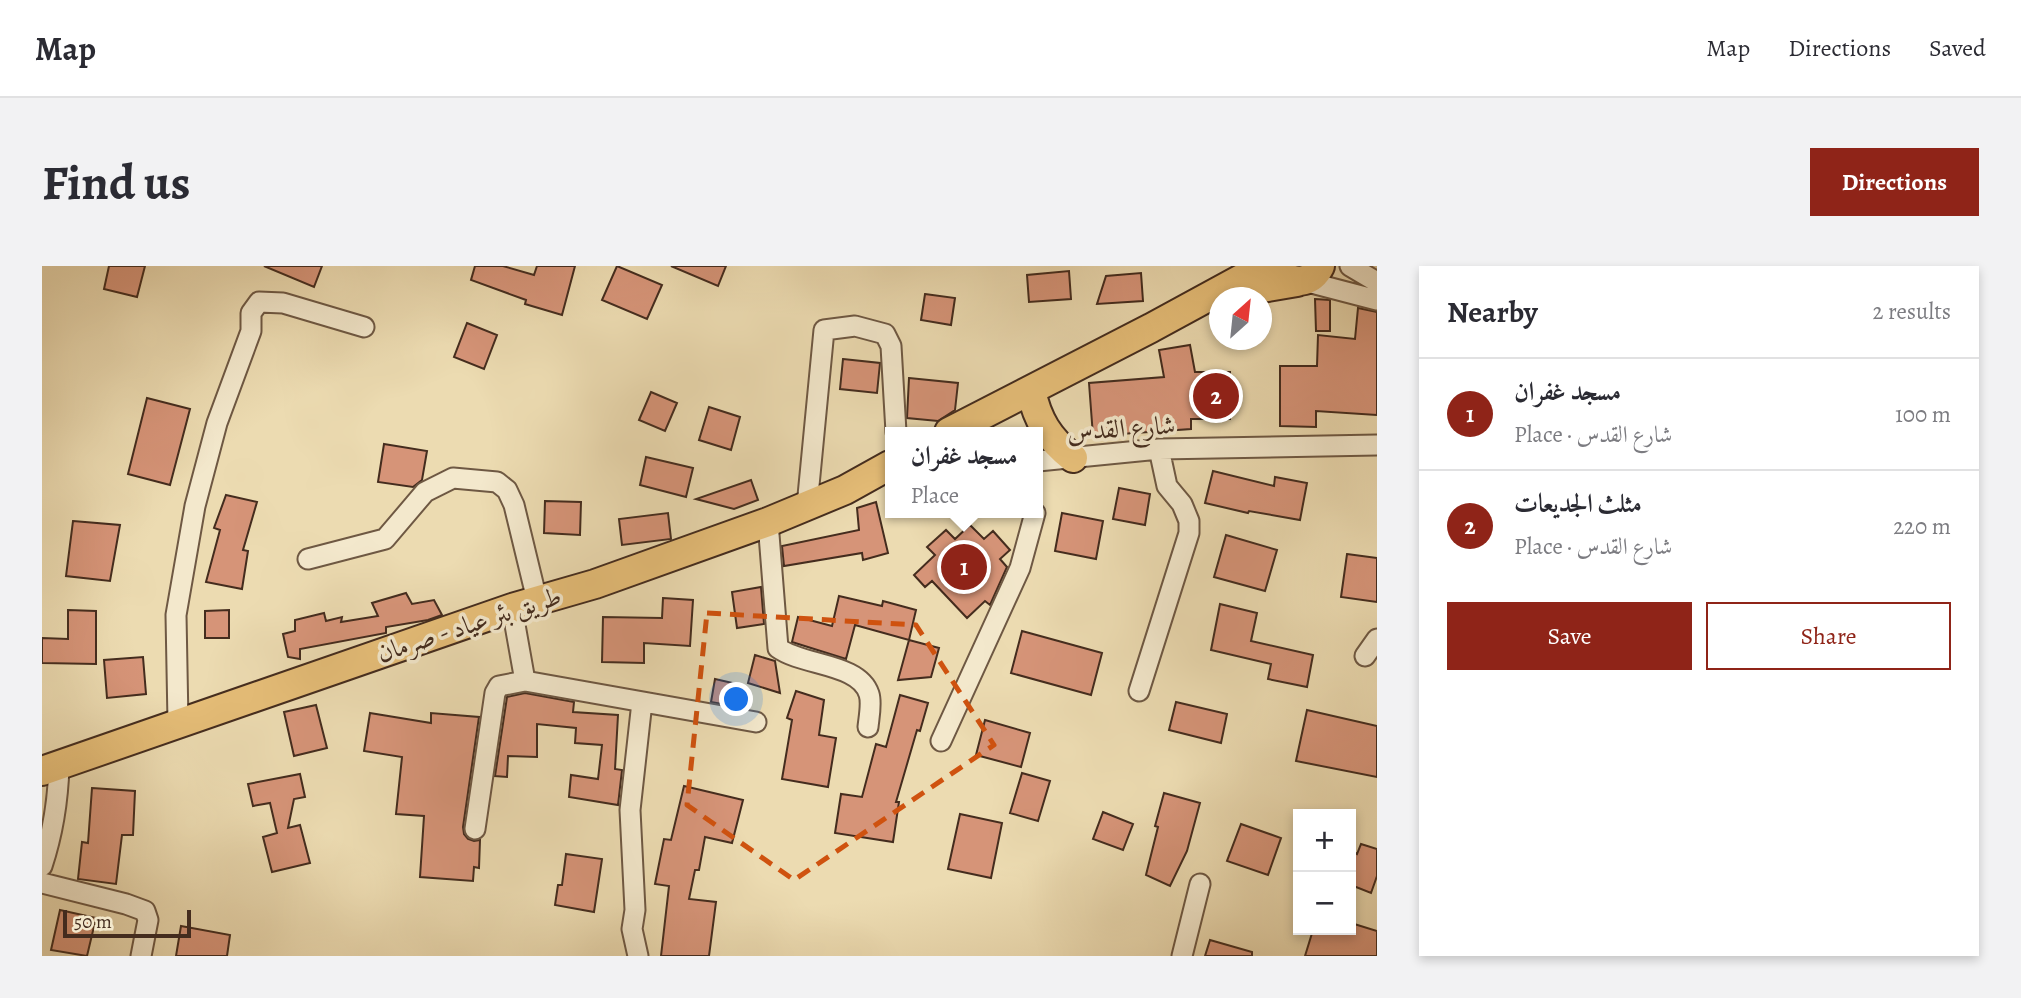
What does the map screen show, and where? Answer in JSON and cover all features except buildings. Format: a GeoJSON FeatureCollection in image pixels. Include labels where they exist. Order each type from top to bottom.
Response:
{"type":"FeatureCollection","features":[{"type":"Feature","properties":{"kind":"highway"},"geometry":{"type":"LineString","coordinates":[[959,427],[1265,266]]}},
{"type":"Feature","properties":{"kind":"highway"},"geometry":{"type":"LineString","coordinates":[[1265,287],[1308,272]]}},
{"type":"Feature","properties":{"kind":"highway"},"geometry":{"type":"LineString","coordinates":[[1151,328],[1209,307]]}},
{"type":"Feature","properties":{"kind":"highway"},"geometry":{"type":"LineString","coordinates":[[1031,390],[1035,410],[1044,429],[1057,445],[1073,458]]}},
{"type":"Feature","properties":{"kind":"highway","name":"طريق بئر عياد - صرمان"},"geometry":{"type":"LineString","coordinates":[[51,768],[525,604],[595,584],[768,522],[845,490],[885,468]]}},
{"type":"Feature","properties":{"kind":"street"},"geometry":{"type":"LineString","coordinates":[[1350,266],[1377,282]]}},
{"type":"Feature","properties":{"kind":"street"},"geometry":{"type":"LineString","coordinates":[[1308,272],[1377,300]]}},
{"type":"Feature","properties":{"kind":"street"},"geometry":{"type":"LineString","coordinates":[[178,722],[176,615],[195,506],[217,423],[251,331],[251,313],[259,302],[283,303],[364,327]]}},
{"type":"Feature","properties":{"kind":"street"},"geometry":{"type":"LineString","coordinates":[[807,506],[824,330],[855,326],[885,334],[891,346],[897,427]]}},
{"type":"Feature","properties":{"kind":"street","name":"شارع القدس"},"geometry":{"type":"LineString","coordinates":[[1043,461],[1159,449],[1377,445]]}},
{"type":"Feature","properties":{"kind":"street"},"geometry":{"type":"LineString","coordinates":[[1139,691],[1189,533],[1189,521],[1182,504],[1167,486],[1159,449]]}},
{"type":"Feature","properties":{"kind":"street"},"geometry":{"type":"LineString","coordinates":[[308,559],[385,539],[425,492],[453,478],[497,482],[507,490],[514,505],[525,604],[525,681]]}},
{"type":"Feature","properties":{"kind":"street"},"geometry":{"type":"LineString","coordinates":[[845,490],[885,482]]}},
{"type":"Feature","properties":{"kind":"street"},"geometry":{"type":"LineString","coordinates":[[942,741],[1020,568],[1034,518]]}},
{"type":"Feature","properties":{"kind":"street"},"geometry":{"type":"LineString","coordinates":[[768,522],[778,648],[788,655],[855,675],[870,695],[868,727]]}},
{"type":"Feature","properties":{"kind":"street"},"geometry":{"type":"LineString","coordinates":[[1365,656],[1377,639]]}},
{"type":"Feature","properties":{"kind":"street"},"geometry":{"type":"LineString","coordinates":[[475,828],[495,693],[499,686],[525,681],[756,722]]}},
{"type":"Feature","properties":{"kind":"street"},"geometry":{"type":"LineString","coordinates":[[638,956],[632,929],[635,910],[630,810],[642,702]]}},
{"type":"Feature","properties":{"kind":"street"},"geometry":{"type":"LineString","coordinates":[[42,866],[49,847],[58,799],[51,768]]}},
{"type":"Feature","properties":{"kind":"street"},"geometry":{"type":"LineString","coordinates":[[42,883],[145,911],[148,920],[141,956]]}},
{"type":"Feature","properties":{"kind":"street"},"geometry":{"type":"LineString","coordinates":[[1182,956],[1200,884]]}},
{"type":"Feature","properties":{"kind":"highlighted area"},"geometry":{"type":"Polygon","coordinates":[[[707,613],[916,625],[994,745],[794,880],[687,805],[707,613]]]}},
{"type":"Feature","properties":{"kind":"place","name":"مثلث الجديعات"},"geometry":{"type":"Point","coordinates":[1216,396]}},
{"type":"Feature","properties":{"kind":"place","name":"مسجد غفران"},"geometry":{"type":"Point","coordinates":[964,567]}}]}
